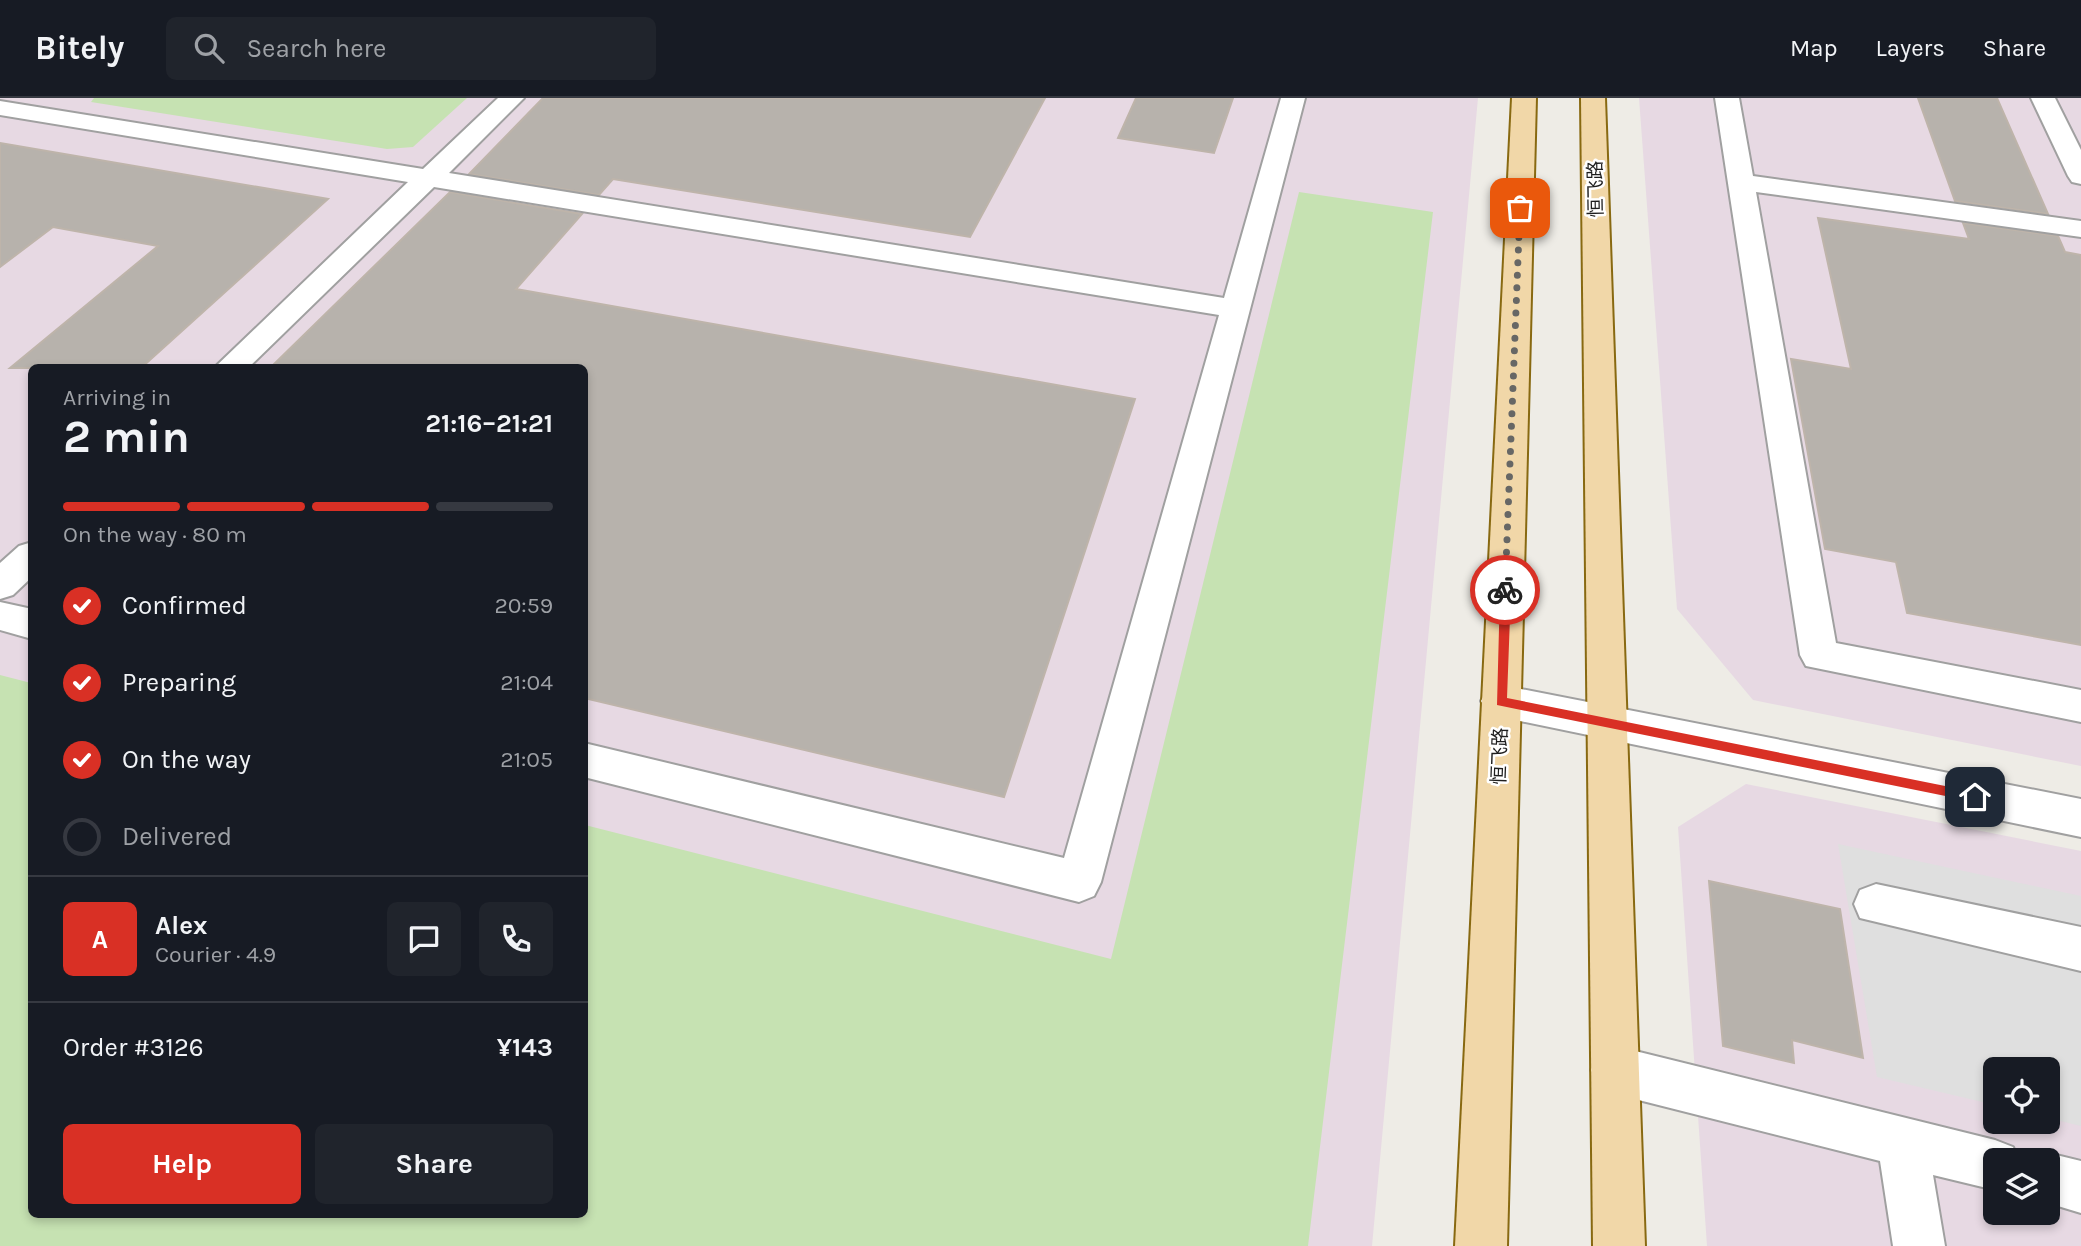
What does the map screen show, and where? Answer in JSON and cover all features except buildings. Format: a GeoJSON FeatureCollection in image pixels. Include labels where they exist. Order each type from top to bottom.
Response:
{"type":"FeatureCollection","features":[{"type":"Feature","properties":{"kind":"main road","name":"恒飞路"},"geometry":{"type":"LineString","coordinates":[[1481,1246],[1524,98]]}},
{"type":"Feature","properties":{"kind":"main road","name":"恒飞路"},"geometry":{"type":"LineString","coordinates":[[1593,98],[1619,1246]]}},
{"type":"Feature","properties":{"kind":"street"},"geometry":{"type":"LineString","coordinates":[[41,115],[66,98]]}},
{"type":"Feature","properties":{"kind":"street"},"geometry":{"type":"LineString","coordinates":[[233,364],[512,98]]}},
{"type":"Feature","properties":{"kind":"street"},"geometry":{"type":"LineString","coordinates":[[588,761],[1079,882],[1293,98]]}},
{"type":"Feature","properties":{"kind":"street"},"geometry":{"type":"LineString","coordinates":[[1727,98],[1819,655],[2081,706]]}},
{"type":"Feature","properties":{"kind":"street"},"geometry":{"type":"LineString","coordinates":[[2043,98],[2081,177]]}},
{"type":"Feature","properties":{"kind":"street"},"geometry":{"type":"LineString","coordinates":[[0,108],[1236,309]]}},
{"type":"Feature","properties":{"kind":"street"},"geometry":{"type":"LineString","coordinates":[[1741,182],[2081,229]]}},
{"type":"Feature","properties":{"kind":"street"},"geometry":{"type":"LineString","coordinates":[[0,585],[28,559]]}},
{"type":"Feature","properties":{"kind":"street"},"geometry":{"type":"LineString","coordinates":[[0,616],[28,623]]}},
{"type":"Feature","properties":{"kind":"street"},"geometry":{"type":"LineString","coordinates":[[1501,701],[2081,818]]}},
{"type":"Feature","properties":{"kind":"street"},"geometry":{"type":"LineString","coordinates":[[1876,904],[2081,948]]}},
{"type":"Feature","properties":{"kind":"street"},"geometry":{"type":"LineString","coordinates":[[1615,1070],[1983,1162]]}},
{"type":"Feature","properties":{"kind":"street"},"geometry":{"type":"LineString","coordinates":[[1902,1142],[1919,1246]]}},
{"type":"Feature","properties":{"kind":"street"},"geometry":{"type":"LineString","coordinates":[[2060,1181],[2081,1187]]}},
{"type":"Feature","properties":{"kind":"shaded area"},"geometry":{"type":"Polygon","coordinates":[[[0,98],[1478,98],[1372,1246],[0,1246],[0,98]]]}},
{"type":"Feature","properties":{"kind":"shaded area"},"geometry":{"type":"Polygon","coordinates":[[[1639,98],[2081,98],[2081,766],[1753,700],[1677,609],[1639,98]]]}},
{"type":"Feature","properties":{"kind":"shaded area"},"geometry":{"type":"Polygon","coordinates":[[[1746,784],[2081,851],[2081,1246],[1707,1246],[1678,827],[1746,784]]]}},
{"type":"Feature","properties":{"kind":"shaded area"},"geometry":{"type":"Polygon","coordinates":[[[1838,844],[2081,896],[2081,1126],[2060,1121],[2060,1057],[1983,1057],[1983,1102],[1877,1077],[1838,844]]]}},
{"type":"Feature","properties":{"kind":"green space"},"geometry":{"type":"Polygon","coordinates":[[[94,98],[467,98],[413,147],[387,149],[91,102],[94,98]]]}},
{"type":"Feature","properties":{"kind":"green space"},"geometry":{"type":"Polygon","coordinates":[[[1299,192],[1433,212],[1308,1246],[0,1246],[0,675],[28,682],[28,1218],[588,1218],[588,826],[1111,959],[1299,192]]]}},
{"type":"Feature","properties":{"kind":"way so far"},"geometry":{"type":"LineString","coordinates":[[1505,590],[1520,208]]}},
{"type":"Feature","properties":{"kind":"route"},"geometry":{"type":"LineString","coordinates":[[1505,590],[1501,701],[1975,797]]}}]}
